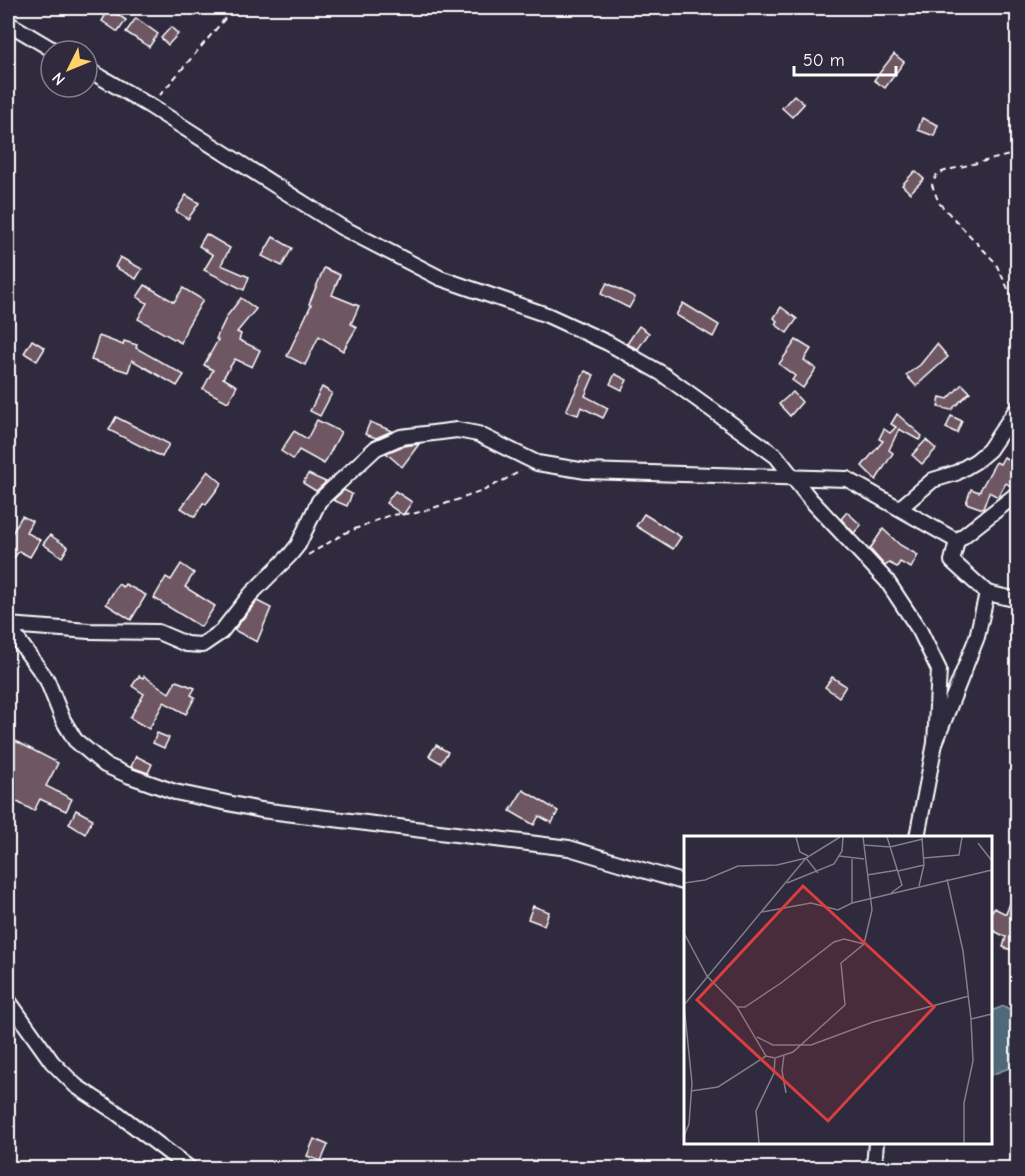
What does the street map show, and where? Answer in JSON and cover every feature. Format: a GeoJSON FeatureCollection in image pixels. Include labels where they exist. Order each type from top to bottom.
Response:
{"type":"FeatureCollection","features":[{"type":"Feature","properties":{"kind":"street"},"geometry":{"type":"LineString","coordinates":[[8,23],[39,41]]}},
{"type":"Feature","properties":{"kind":"street"},"geometry":{"type":"LineString","coordinates":[[99,76],[150,106],[340,228],[440,278],[557,320],[608,343],[661,373],[776,456],[834,526],[886,581],[920,631],[939,670],[935,743],[916,836]]}},
{"type":"Feature","properties":{"kind":"street"},"geometry":{"type":"LineString","coordinates":[[900,508],[933,480],[956,473],[976,462],[989,450],[1017,407]]}},
{"type":"Feature","properties":{"kind":"street"},"geometry":{"type":"LineString","coordinates":[[8,625],[89,631],[158,632],[186,644],[202,645],[221,632],[251,594],[298,545],[319,501],[376,448],[388,441],[457,430],[477,434],[537,463],[586,471],[791,475],[847,479],[957,541]]}},
{"type":"Feature","properties":{"kind":"street"},"geometry":{"type":"LineString","coordinates":[[1017,493],[957,541],[952,561],[987,593],[1017,600]]}},
{"type":"Feature","properties":{"kind":"street"},"geometry":{"type":"LineString","coordinates":[[935,743],[977,637],[987,593]]}},
{"type":"Feature","properties":{"kind":"street"},"geometry":{"type":"LineString","coordinates":[[8,625],[47,680],[63,720],[75,740],[105,765],[130,777],[176,792],[261,810],[569,848],[684,882]]}},
{"type":"Feature","properties":{"kind":"street"},"geometry":{"type":"LineString","coordinates":[[8,1000],[52,1062],[76,1086],[117,1113],[189,1168]]}},
{"type":"Feature","properties":{"kind":"street"},"geometry":{"type":"LineString","coordinates":[[874,1168],[876,1143]]}},
{"type":"Feature","properties":{"kind":"path"},"geometry":{"type":"LineString","coordinates":[[150,106],[234,8]]}},
{"type":"Feature","properties":{"kind":"path"},"geometry":{"type":"LineString","coordinates":[[1017,153],[937,174],[932,185],[939,203],[994,262],[1014,301],[1017,326]]}},
{"type":"Feature","properties":{"kind":"path"},"geometry":{"type":"LineString","coordinates":[[285,560],[311,554],[345,533],[390,515],[416,513],[483,491],[537,463]]}},
{"type":"Feature","properties":{"kind":"water"},"geometry":{"type":"Polygon","coordinates":[[[1004,1006],[1017,1014],[1017,1065],[992,1075],[992,1011],[1004,1006]]]}},
{"type":"Feature","properties":{"kind":"building"},"geometry":{"type":"Polygon","coordinates":[[[109,9],[126,20],[118,32],[102,21],[109,9]]]}},
{"type":"Feature","properties":{"kind":"building"},"geometry":{"type":"Polygon","coordinates":[[[136,18],[158,34],[149,47],[126,32],[136,18]]]}},
{"type":"Feature","properties":{"kind":"building"},"geometry":{"type":"Polygon","coordinates":[[[171,27],[178,34],[168,45],[161,38],[171,27]]]}},
{"type":"Feature","properties":{"kind":"building"},"geometry":{"type":"Polygon","coordinates":[[[894,54],[904,62],[885,88],[874,80],[894,54]]]}},
{"type":"Feature","properties":{"kind":"building"},"geometry":{"type":"Polygon","coordinates":[[[794,95],[804,104],[792,117],[782,108],[794,95]]]}},
{"type":"Feature","properties":{"kind":"building"},"geometry":{"type":"Polygon","coordinates":[[[922,118],[938,125],[934,136],[918,130],[922,118]]]}},
{"type":"Feature","properties":{"kind":"building"},"geometry":{"type":"Polygon","coordinates":[[[915,171],[924,179],[910,193],[902,185],[915,171]]]}},
{"type":"Feature","properties":{"kind":"building"},"geometry":{"type":"Polygon","coordinates":[[[186,195],[199,203],[188,219],[176,211],[186,195]]]}},
{"type":"Feature","properties":{"kind":"building"},"geometry":{"type":"Polygon","coordinates":[[[206,234],[230,248],[221,265],[249,277],[244,290],[204,270],[213,255],[199,246],[206,234]]]}},
{"type":"Feature","properties":{"kind":"building"},"geometry":{"type":"Polygon","coordinates":[[[273,237],[292,248],[282,266],[262,256],[273,237]]]}},
{"type":"Feature","properties":{"kind":"building"},"geometry":{"type":"Polygon","coordinates":[[[120,257],[142,269],[136,279],[115,267],[120,257]]]}},
{"type":"Feature","properties":{"kind":"building"},"geometry":{"type":"Polygon","coordinates":[[[324,268],[340,275],[332,295],[359,306],[351,324],[357,327],[343,351],[319,336],[305,365],[287,356],[311,305],[309,304],[324,268]]]}},
{"type":"Feature","properties":{"kind":"building"},"geometry":{"type":"Polygon","coordinates":[[[607,283],[635,297],[629,308],[601,294],[607,283]]]}},
{"type":"Feature","properties":{"kind":"building"},"geometry":{"type":"Polygon","coordinates":[[[145,285],[174,302],[183,288],[203,300],[187,327],[181,343],[138,319],[147,303],[137,297],[145,285]]]}},
{"type":"Feature","properties":{"kind":"building"},"geometry":{"type":"Polygon","coordinates":[[[241,298],[256,309],[237,332],[241,334],[239,340],[260,350],[252,367],[235,359],[223,378],[237,386],[228,402],[203,389],[213,370],[204,365],[218,340],[216,339],[227,316],[241,298]]]}},
{"type":"Feature","properties":{"kind":"building"},"geometry":{"type":"Polygon","coordinates":[[[683,303],[719,325],[713,337],[676,315],[683,303]]]}},
{"type":"Feature","properties":{"kind":"building"},"geometry":{"type":"Polygon","coordinates":[[[781,307],[797,319],[787,333],[775,324],[777,321],[774,318],[781,307]]]}},
{"type":"Feature","properties":{"kind":"building"},"geometry":{"type":"Polygon","coordinates":[[[639,326],[649,333],[638,349],[627,344],[639,326]]]}},
{"type":"Feature","properties":{"kind":"building"},"geometry":{"type":"Polygon","coordinates":[[[99,336],[123,345],[124,341],[137,345],[136,348],[184,375],[177,386],[132,360],[128,372],[91,360],[99,336]]]}},
{"type":"Feature","properties":{"kind":"building"},"geometry":{"type":"Polygon","coordinates":[[[32,340],[45,348],[37,361],[24,353],[32,340]]]}},
{"type":"Feature","properties":{"kind":"building"},"geometry":{"type":"Polygon","coordinates":[[[796,340],[811,349],[804,360],[816,369],[803,388],[792,380],[795,376],[779,364],[796,340]]]}},
{"type":"Feature","properties":{"kind":"building"},"geometry":{"type":"Polygon","coordinates":[[[937,344],[948,357],[916,386],[906,375],[920,365],[937,344]]]}},
{"type":"Feature","properties":{"kind":"building"},"geometry":{"type":"Polygon","coordinates":[[[585,371],[594,375],[585,396],[608,408],[603,418],[581,407],[578,415],[566,411],[585,371]]]}},
{"type":"Feature","properties":{"kind":"building"},"geometry":{"type":"Polygon","coordinates":[[[615,374],[627,380],[622,390],[610,384],[615,374]]]}},
{"type":"Feature","properties":{"kind":"building"},"geometry":{"type":"Polygon","coordinates":[[[962,384],[970,392],[951,410],[938,407],[940,397],[948,399],[962,384]]]}},
{"type":"Feature","properties":{"kind":"building"},"geometry":{"type":"Polygon","coordinates":[[[322,387],[332,393],[320,416],[310,411],[322,387]]]}},
{"type":"Feature","properties":{"kind":"building"},"geometry":{"type":"Polygon","coordinates":[[[793,392],[802,402],[790,416],[779,404],[793,392]]]}},
{"type":"Feature","properties":{"kind":"building"},"geometry":{"type":"Polygon","coordinates":[[[897,414],[922,436],[919,440],[899,429],[889,450],[893,453],[876,480],[862,466],[883,441],[879,439],[884,429],[890,433],[896,427],[891,424],[897,414]]]}},
{"type":"Feature","properties":{"kind":"building"},"geometry":{"type":"Polygon","coordinates":[[[951,416],[962,421],[957,433],[946,428],[951,416]]]}},
{"type":"Feature","properties":{"kind":"building"},"geometry":{"type":"Polygon","coordinates":[[[116,417],[169,444],[162,457],[109,430],[116,417]]]}},
{"type":"Feature","properties":{"kind":"building"},"geometry":{"type":"Polygon","coordinates":[[[317,420],[341,432],[324,464],[299,450],[293,459],[281,451],[294,431],[307,439],[317,420]]]}},
{"type":"Feature","properties":{"kind":"building"},"geometry":{"type":"Polygon","coordinates":[[[370,422],[392,431],[376,438],[365,434],[370,422]]]}},
{"type":"Feature","properties":{"kind":"building"},"geometry":{"type":"Polygon","coordinates":[[[926,440],[936,449],[922,464],[912,455],[926,440]]]}},
{"type":"Feature","properties":{"kind":"building"},"geometry":{"type":"Polygon","coordinates":[[[419,444],[402,467],[386,453],[403,446],[419,444]]]}},
{"type":"Feature","properties":{"kind":"building"},"geometry":{"type":"Polygon","coordinates":[[[1004,457],[1017,465],[1016,484],[1012,487],[1006,483],[998,497],[989,492],[983,509],[966,503],[971,489],[979,492],[996,462],[1000,464],[1004,457]]]}},
{"type":"Feature","properties":{"kind":"building"},"geometry":{"type":"Polygon","coordinates":[[[208,471],[222,483],[206,504],[203,503],[195,517],[181,508],[208,471]]]}},
{"type":"Feature","properties":{"kind":"building"},"geometry":{"type":"Polygon","coordinates":[[[308,474],[326,482],[316,491],[303,483],[308,474]]]}},
{"type":"Feature","properties":{"kind":"building"},"geometry":{"type":"Polygon","coordinates":[[[344,490],[352,494],[347,506],[333,500],[344,490]]]}},
{"type":"Feature","properties":{"kind":"building"},"geometry":{"type":"Polygon","coordinates":[[[395,491],[412,502],[403,515],[386,503],[395,491]]]}},
{"type":"Feature","properties":{"kind":"building"},"geometry":{"type":"Polygon","coordinates":[[[847,512],[861,525],[854,533],[841,519],[847,512]]]}},
{"type":"Feature","properties":{"kind":"building"},"geometry":{"type":"Polygon","coordinates":[[[644,514],[681,537],[673,549],[636,526],[644,514]]]}},
{"type":"Feature","properties":{"kind":"building"},"geometry":{"type":"Polygon","coordinates":[[[22,516],[32,521],[26,532],[40,540],[30,557],[19,551],[8,566],[8,540],[22,516]]]}},
{"type":"Feature","properties":{"kind":"building"},"geometry":{"type":"Polygon","coordinates":[[[883,529],[900,545],[918,555],[911,568],[900,562],[897,567],[889,563],[885,566],[870,549],[883,529]]]}},
{"type":"Feature","properties":{"kind":"building"},"geometry":{"type":"Polygon","coordinates":[[[50,535],[68,547],[62,557],[43,544],[50,535]]]}},
{"type":"Feature","properties":{"kind":"building"},"geometry":{"type":"Polygon","coordinates":[[[181,564],[194,573],[185,587],[215,606],[201,627],[154,598],[166,577],[171,580],[181,564]]]}},
{"type":"Feature","properties":{"kind":"building"},"geometry":{"type":"Polygon","coordinates":[[[118,584],[123,587],[125,584],[146,595],[131,620],[106,604],[118,584]]]}},
{"type":"Feature","properties":{"kind":"building"},"geometry":{"type":"Polygon","coordinates":[[[257,601],[271,608],[257,642],[234,630],[257,601]]]}},
{"type":"Feature","properties":{"kind":"building"},"geometry":{"type":"Polygon","coordinates":[[[139,676],[143,678],[144,676],[169,693],[176,681],[195,688],[191,695],[195,697],[186,714],[164,702],[149,729],[130,718],[144,694],[132,686],[139,676]]]}},
{"type":"Feature","properties":{"kind":"building"},"geometry":{"type":"Polygon","coordinates":[[[832,677],[846,686],[839,697],[825,687],[832,677]]]}},
{"type":"Feature","properties":{"kind":"building"},"geometry":{"type":"Polygon","coordinates":[[[157,733],[169,738],[164,748],[153,743],[157,733]]]}},
{"type":"Feature","properties":{"kind":"building"},"geometry":{"type":"Polygon","coordinates":[[[8,737],[58,763],[46,786],[72,799],[66,811],[40,799],[34,811],[8,797],[8,737]]]}},
{"type":"Feature","properties":{"kind":"building"},"geometry":{"type":"Polygon","coordinates":[[[436,745],[448,752],[441,763],[429,756],[436,745]]]}},
{"type":"Feature","properties":{"kind":"building"},"geometry":{"type":"Polygon","coordinates":[[[136,756],[152,764],[148,773],[131,767],[136,756]]]}},
{"type":"Feature","properties":{"kind":"building"},"geometry":{"type":"Polygon","coordinates":[[[523,790],[558,811],[552,823],[539,816],[534,825],[510,811],[523,790]]]}},
{"type":"Feature","properties":{"kind":"building"},"geometry":{"type":"Polygon","coordinates":[[[76,810],[93,819],[85,834],[69,824],[76,810]]]}},
{"type":"Feature","properties":{"kind":"building"},"geometry":{"type":"Polygon","coordinates":[[[1016,887],[1017,941],[1014,951],[1003,947],[1006,937],[992,930],[994,908],[1006,914],[1016,887]]]}},
{"type":"Feature","properties":{"kind":"building"},"geometry":{"type":"Polygon","coordinates":[[[533,906],[549,912],[544,925],[528,919],[533,906]]]}},
{"type":"Feature","properties":{"kind":"building"},"geometry":{"type":"Polygon","coordinates":[[[314,1139],[328,1145],[321,1161],[307,1156],[314,1139]]]}}]}
